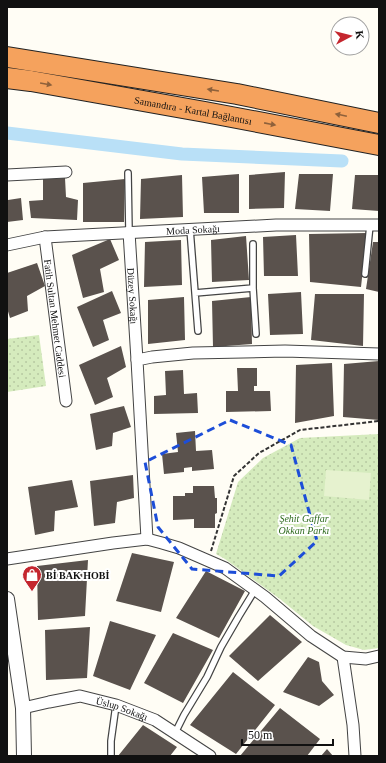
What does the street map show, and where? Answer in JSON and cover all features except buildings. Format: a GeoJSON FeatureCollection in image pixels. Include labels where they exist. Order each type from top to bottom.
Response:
{"type":"FeatureCollection","features":[{"type":"Feature","properties":{"kind":"highway"},"geometry":{"type":"LineString","coordinates":[[7,57],[237,94],[379,123]]}},
{"type":"Feature","properties":{"kind":"highway","name":"Samandıra - Kartal Bağlantısı"},"geometry":{"type":"LineString","coordinates":[[7,78],[205,112],[379,145]]}},
{"type":"Feature","properties":{"kind":"street"},"geometry":{"type":"LineString","coordinates":[[7,175],[66,172]]}},
{"type":"Feature","properties":{"kind":"street","name":"Moda Sokağı"},"geometry":{"type":"LineString","coordinates":[[7,245],[45,237],[129,232],[276,225],[374,225]]}},
{"type":"Feature","properties":{"kind":"street","name":"Düzey Sokağı"},"geometry":{"type":"LineString","coordinates":[[129,232],[148,539]]}},
{"type":"Feature","properties":{"kind":"street","name":"Fatih Sultan Mehmet Caddesi"},"geometry":{"type":"LineString","coordinates":[[45,237],[66,401]]}},
{"type":"Feature","properties":{"kind":"street"},"geometry":{"type":"LineString","coordinates":[[137,360],[193,353],[284,351],[379,354]]}},
{"type":"Feature","properties":{"kind":"street"},"geometry":{"type":"LineString","coordinates":[[7,560],[148,539],[179,548],[225,568],[255,590],[311,636],[343,657],[366,659],[379,656]]}},
{"type":"Feature","properties":{"kind":"street"},"geometry":{"type":"LineString","coordinates":[[7,599],[23,708],[24,756]]}},
{"type":"Feature","properties":{"kind":"street"},"geometry":{"type":"LineString","coordinates":[[343,657],[353,725],[355,756]]}},
{"type":"Feature","properties":{"kind":"street","name":"Üslup Sokağı"},"geometry":{"type":"LineString","coordinates":[[23,708],[80,696],[116,705],[155,720],[210,756]]}},
{"type":"Feature","properties":{"kind":"lane"},"geometry":{"type":"LineString","coordinates":[[128,173],[129,232]]}},
{"type":"Feature","properties":{"kind":"lane"},"geometry":{"type":"LineString","coordinates":[[365,274],[374,225]]}},
{"type":"Feature","properties":{"kind":"lane"},"geometry":{"type":"LineString","coordinates":[[190,229],[198,331]]}},
{"type":"Feature","properties":{"kind":"lane"},"geometry":{"type":"LineString","coordinates":[[253,244],[253,288],[256,334]]}},
{"type":"Feature","properties":{"kind":"lane"},"geometry":{"type":"LineString","coordinates":[[195,293],[253,288]]}},
{"type":"Feature","properties":{"kind":"lane"},"geometry":{"type":"LineString","coordinates":[[175,733],[207,677],[232,628],[255,590]]}},
{"type":"Feature","properties":{"kind":"lane"},"geometry":{"type":"LineString","coordinates":[[111,756],[111,741],[116,705]]}},
{"type":"Feature","properties":{"kind":"path"},"geometry":{"type":"LineString","coordinates":[[208,561],[234,476],[259,453],[300,430],[379,422]]}},
{"type":"Feature","properties":{"kind":"highlighted area"},"geometry":{"type":"Polygon","coordinates":[[[230,420],[291,445],[317,541],[279,576],[192,569],[158,527],[145,462],[230,420]]]}},
{"type":"Feature","properties":{"kind":"green space"},"geometry":{"type":"Polygon","coordinates":[[[39,335],[46,386],[7,392],[7,339],[39,335]]]}},
{"type":"Feature","properties":{"kind":"green space","name":"Şehit Gaffar Okkan Parkı"},"geometry":{"type":"Polygon","coordinates":[[[379,434],[379,648],[364,650],[346,645],[313,626],[280,599],[216,554],[238,482],[263,458],[300,438],[379,434]]]}},
{"type":"Feature","properties":{"kind":"green space"},"geometry":{"type":"Polygon","coordinates":[[[326,470],[371,473],[369,500],[324,496],[326,470]]]}},
{"type":"Feature","properties":{"kind":"waterway"},"geometry":{"type":"LineString","coordinates":[[7,133],[182,154],[342,161]]}},
{"type":"Feature","properties":{"kind":"place","name":"Bİ BAK HOBİ"},"geometry":{"type":"Point","coordinates":[32,592]}}]}
